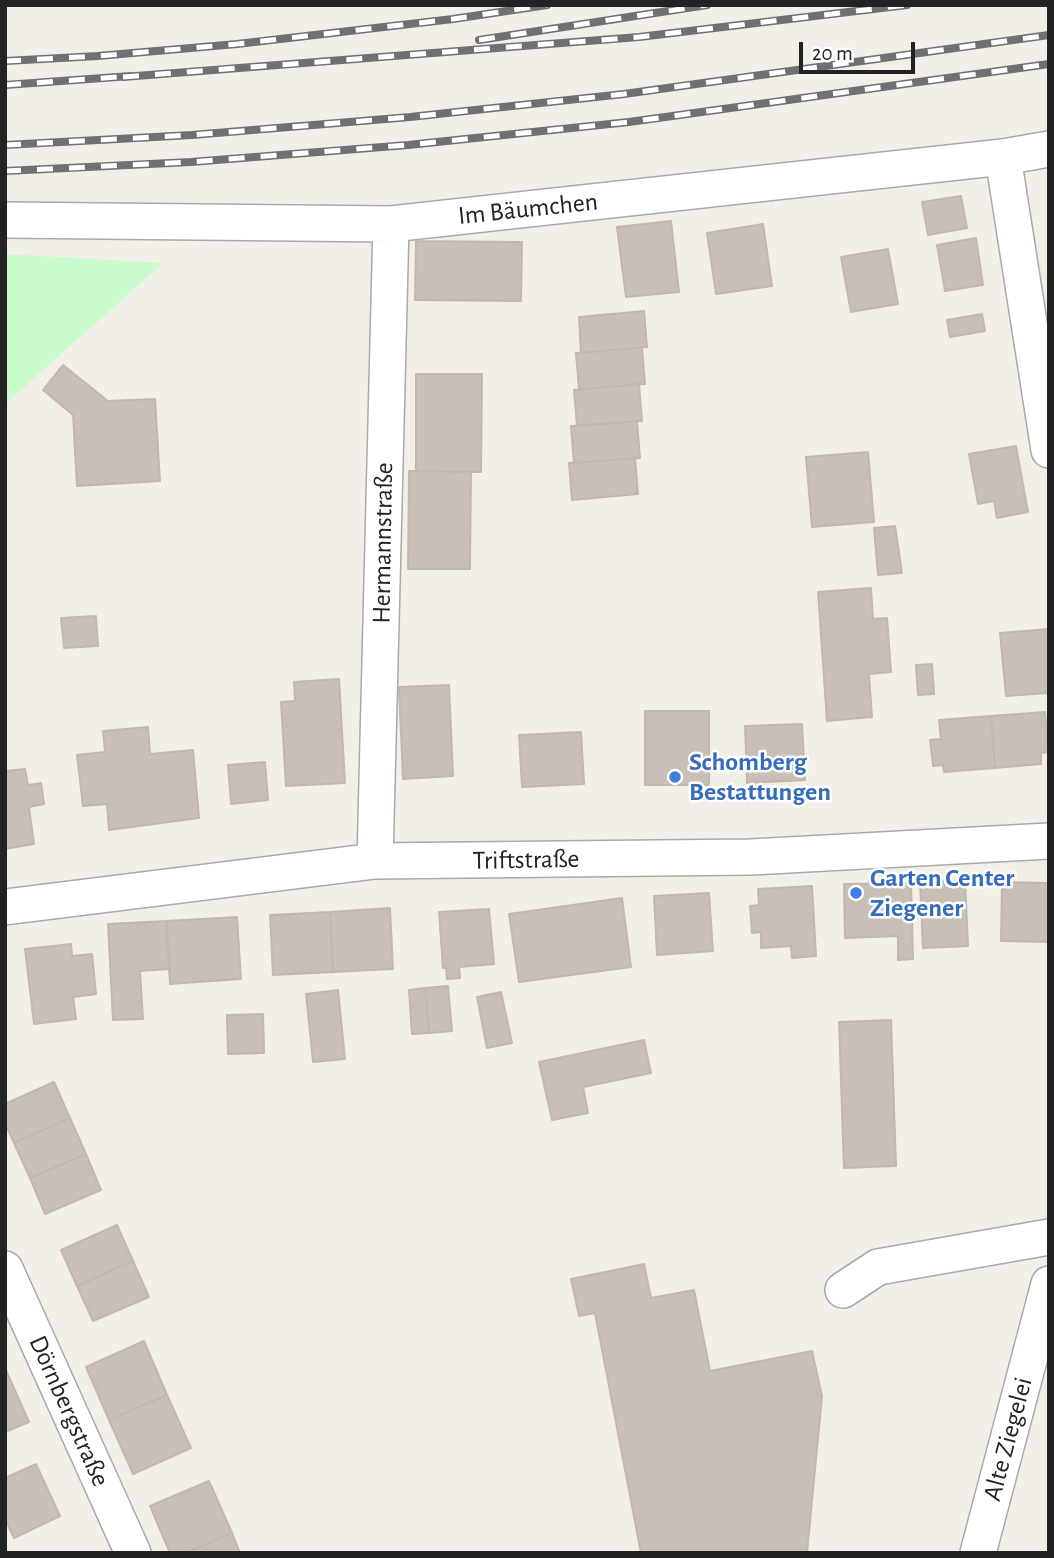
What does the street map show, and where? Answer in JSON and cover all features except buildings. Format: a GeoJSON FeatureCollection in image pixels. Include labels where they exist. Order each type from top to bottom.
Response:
{"type":"FeatureCollection","features":[{"type":"Feature","properties":{"kind":"street","name":"Im Bäumchen"},"geometry":{"type":"LineString","coordinates":[[5,220],[391,224],[1003,157],[1049,149]]}},
{"type":"Feature","properties":{"kind":"street"},"geometry":{"type":"LineString","coordinates":[[1003,157],[1049,450]]}},
{"type":"Feature","properties":{"kind":"street","name":"Hermannstraße"},"geometry":{"type":"LineString","coordinates":[[375,861],[391,224]]}},
{"type":"Feature","properties":{"kind":"street","name":"Triftstraße"},"geometry":{"type":"LineString","coordinates":[[5,907],[375,861],[751,857],[1049,841]]}},
{"type":"Feature","properties":{"kind":"street"},"geometry":{"type":"LineString","coordinates":[[843,1290],[877,1266],[1049,1237]]}},
{"type":"Feature","properties":{"kind":"street","name":"Dörnbergstraße"},"geometry":{"type":"LineString","coordinates":[[5,1269],[133,1553]]}},
{"type":"Feature","properties":{"kind":"street","name":"Alte Ziegelei"},"geometry":{"type":"LineString","coordinates":[[978,1553],[1049,1284]]}},
{"type":"Feature","properties":{"kind":"green space"},"geometry":{"type":"Polygon","coordinates":[[[5,254],[163,263],[5,404],[5,254]]]}},
{"type":"Feature","properties":{"kind":"railway"},"geometry":{"type":"LineString","coordinates":[[5,61],[237,44],[453,19],[547,5]]}},
{"type":"Feature","properties":{"kind":"railway"},"geometry":{"type":"LineString","coordinates":[[479,40],[707,5]]}},
{"type":"Feature","properties":{"kind":"railway"},"geometry":{"type":"LineString","coordinates":[[123,77],[639,37],[907,5]]}},
{"type":"Feature","properties":{"kind":"railway"},"geometry":{"type":"LineString","coordinates":[[5,145],[192,135],[410,117],[624,94],[1049,35]]}},
{"type":"Feature","properties":{"kind":"railway"},"geometry":{"type":"LineString","coordinates":[[5,171],[191,162],[408,145],[629,122],[1049,64]]}},
{"type":"Feature","properties":{"kind":"railway"},"geometry":{"type":"LineString","coordinates":[[5,85],[131,76]]}},
{"type":"Feature","properties":{"kind":"place","name":"Schomberg Bestattungen"},"geometry":{"type":"Point","coordinates":[675,777]}},
{"type":"Feature","properties":{"kind":"place","name":"Garten Center Ziegener"},"geometry":{"type":"Point","coordinates":[856,893]}}]}
